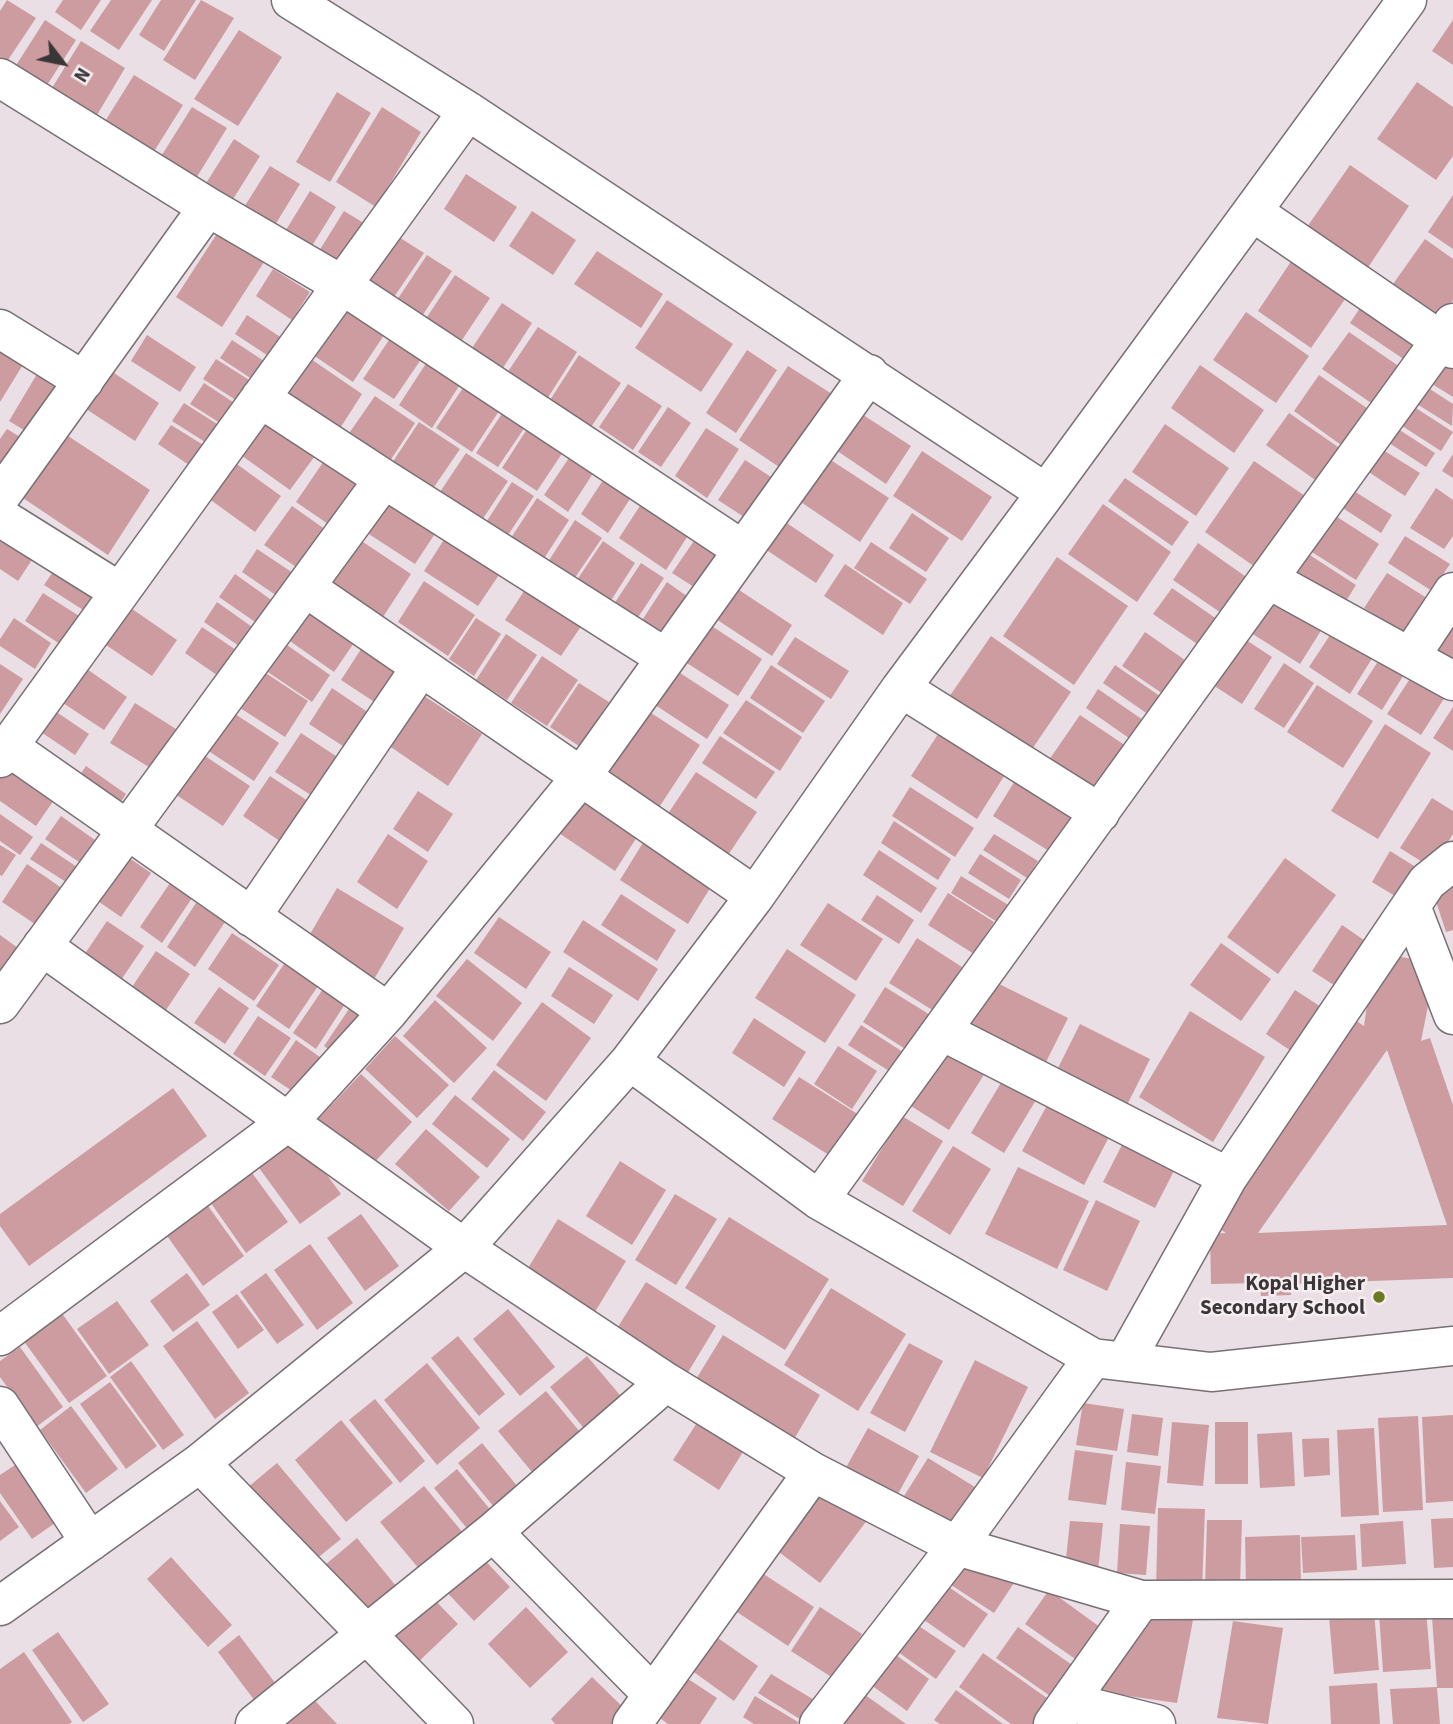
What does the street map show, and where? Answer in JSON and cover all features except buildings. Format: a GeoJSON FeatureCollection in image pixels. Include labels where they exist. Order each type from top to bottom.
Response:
{"type":"FeatureCollection","features":[{"type":"Feature","properties":{"kind":"street"},"geometry":{"type":"LineString","coordinates":[[291,0],[468,111],[869,374],[1046,494]]}},
{"type":"Feature","properties":{"kind":"street"},"geometry":{"type":"LineString","coordinates":[[0,1606],[200,1463],[464,1248],[630,1061],[755,897],[901,688],[1407,0]]}},
{"type":"Feature","properties":{"kind":"street"},"geometry":{"type":"LineString","coordinates":[[0,78],[208,208],[342,285],[743,550]]}},
{"type":"Feature","properties":{"kind":"street"},"geometry":{"type":"LineString","coordinates":[[388,1013],[128,830],[4,753],[468,111]]}},
{"type":"Feature","properties":{"kind":"street"},"geometry":{"type":"LineString","coordinates":[[0,497],[208,208]]}},
{"type":"Feature","properties":{"kind":"street"},"geometry":{"type":"LineString","coordinates":[[819,1200],[1268,579],[1449,337],[1253,212]]}},
{"type":"Feature","properties":{"kind":"street"},"geometry":{"type":"LineString","coordinates":[[0,329],[84,381]]}},
{"type":"Feature","properties":{"kind":"street"},"geometry":{"type":"LineString","coordinates":[[0,1336],[289,1121],[388,1013],[581,777],[869,374]]}},
{"type":"Feature","properties":{"kind":"street"},"geometry":{"type":"LineString","coordinates":[[260,398],[666,658]]}},
{"type":"Feature","properties":{"kind":"street"},"geometry":{"type":"LineString","coordinates":[[0,1004],[384,479]]}},
{"type":"Feature","properties":{"kind":"street"},"geometry":{"type":"LineString","coordinates":[[0,517],[120,592]]}},
{"type":"Feature","properties":{"kind":"street"},"geometry":{"type":"LineString","coordinates":[[1268,579],[1453,681]]}},
{"type":"Feature","properties":{"kind":"street"},"geometry":{"type":"LineString","coordinates":[[305,587],[755,897]]}},
{"type":"Feature","properties":{"kind":"street"},"geometry":{"type":"LineString","coordinates":[[1410,657],[1453,592]]}},
{"type":"Feature","properties":{"kind":"street"},"geometry":{"type":"LineString","coordinates":[[251,917],[421,667]]}},
{"type":"Feature","properties":{"kind":"street"},"geometry":{"type":"LineString","coordinates":[[901,688],[1100,813]]}},
{"type":"Feature","properties":{"kind":"street"},"geometry":{"type":"LineString","coordinates":[[819,1724],[957,1546],[1109,1359],[1427,882],[1453,861]]}},
{"type":"Feature","properties":{"kind":"street"},"geometry":{"type":"LineString","coordinates":[[1412,906],[1453,1015]]}},
{"type":"Feature","properties":{"kind":"street"},"geometry":{"type":"LineString","coordinates":[[42,946],[464,1248],[666,1382],[813,1472],[957,1546],[1141,1600],[1453,1599]]}},
{"type":"Feature","properties":{"kind":"street"},"geometry":{"type":"LineString","coordinates":[[942,1031],[1228,1177]]}},
{"type":"Feature","properties":{"kind":"street"},"geometry":{"type":"LineString","coordinates":[[630,1061],[819,1200],[1109,1359],[1211,1372],[1453,1346]]}},
{"type":"Feature","properties":{"kind":"street"},"geometry":{"type":"LineString","coordinates":[[255,1724],[493,1532],[666,1382]]}},
{"type":"Feature","properties":{"kind":"street"},"geometry":{"type":"LineString","coordinates":[[0,1406],[90,1542]]}},
{"type":"Feature","properties":{"kind":"street"},"geometry":{"type":"LineString","coordinates":[[200,1463],[454,1724]]}},
{"type":"Feature","properties":{"kind":"street"},"geometry":{"type":"LineString","coordinates":[[493,1532],[643,1709],[813,1472]]}},
{"type":"Feature","properties":{"kind":"street"},"geometry":{"type":"LineString","coordinates":[[1141,1600],[1061,1713],[1156,1724]]}},
{"type":"Feature","properties":{"kind":"place","name":"Kopal Higher Secondary School"},"geometry":{"type":"Point","coordinates":[1379,1297]}}]}
